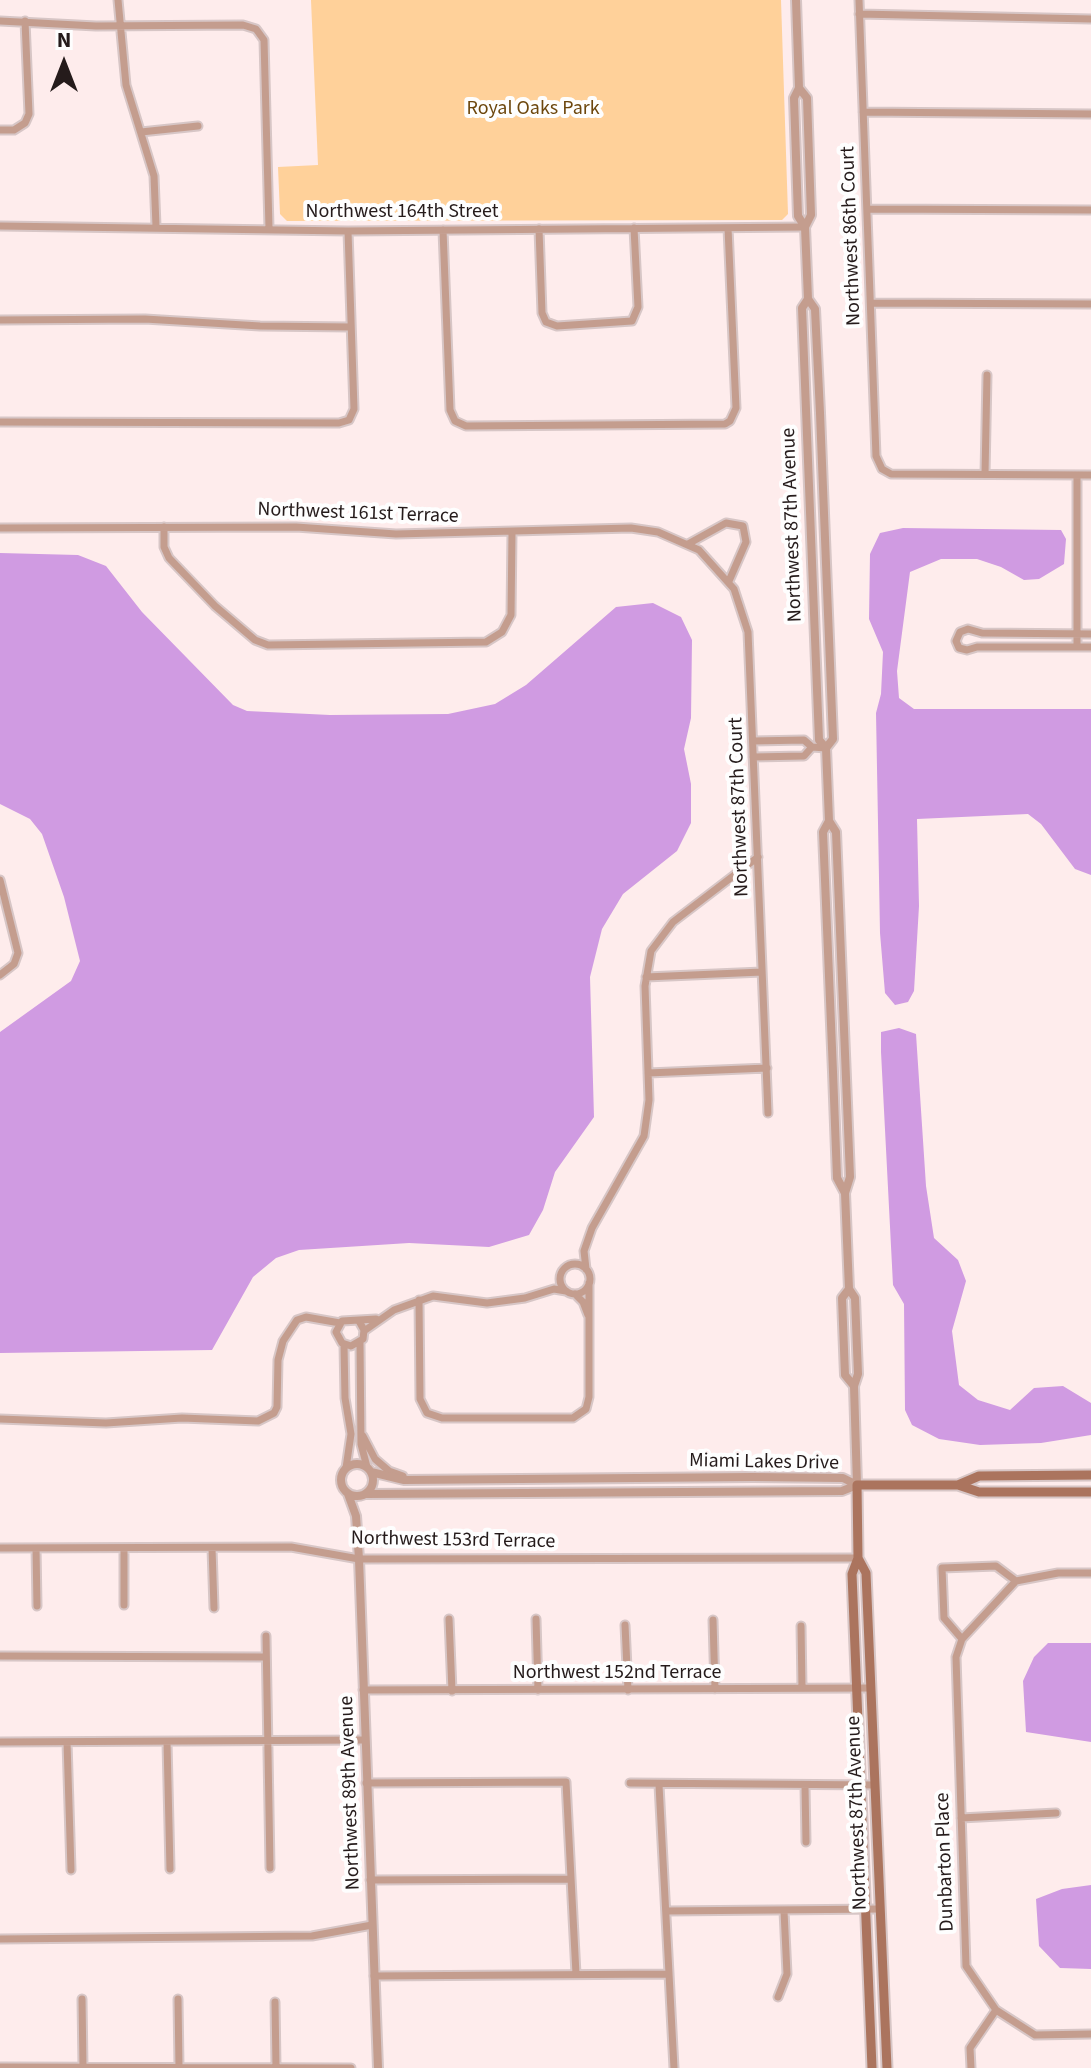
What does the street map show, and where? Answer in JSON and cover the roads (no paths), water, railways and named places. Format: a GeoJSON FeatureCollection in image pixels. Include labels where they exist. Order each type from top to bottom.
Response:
{"type":"FeatureCollection","features":[{"type":"Feature","properties":{"kind":"main road"},"geometry":{"type":"LineString","coordinates":[[958,1485],[979,1476],[1091,1475]]}},
{"type":"Feature","properties":{"kind":"main road"},"geometry":{"type":"LineString","coordinates":[[857,1485],[958,1485],[979,1492],[1091,1492]]}},
{"type":"Feature","properties":{"kind":"main road","name":"Northwest 87th Avenue"},"geometry":{"type":"LineString","coordinates":[[857,1485],[858,1558],[852,1574],[872,2068]]}},
{"type":"Feature","properties":{"kind":"main road","name":"Northwest 87th Avenue"},"geometry":{"type":"LineString","coordinates":[[858,1558],[866,1573],[887,2068]]}},
{"type":"Feature","properties":{"kind":"street"},"geometry":{"type":"LineString","coordinates":[[118,0],[126,85],[154,176],[156,226]]}},
{"type":"Feature","properties":{"kind":"street","name":"Northwest 87th Avenue"},"geometry":{"type":"LineString","coordinates":[[796,0],[799,88],[807,98],[811,215],[805,227],[808,299],[815,309],[820,413],[833,739],[826,748]]}},
{"type":"Feature","properties":{"kind":"street","name":"Northwest 86th Court"},"geometry":{"type":"LineString","coordinates":[[859,0],[876,456],[882,469],[891,474],[985,474]]}},
{"type":"Feature","properties":{"kind":"street"},"geometry":{"type":"LineString","coordinates":[[859,14],[1091,19]]}},
{"type":"Feature","properties":{"kind":"street"},"geometry":{"type":"LineString","coordinates":[[0,21],[243,25],[256,29],[264,40],[269,228]]}},
{"type":"Feature","properties":{"kind":"street"},"geometry":{"type":"LineString","coordinates":[[0,130],[14,130],[25,123],[29,114],[25,21]]}},
{"type":"Feature","properties":{"kind":"street"},"geometry":{"type":"LineString","coordinates":[[863,112],[1091,114]]}},
{"type":"Feature","properties":{"kind":"street"},"geometry":{"type":"LineString","coordinates":[[141,132],[198,126]]}},
{"type":"Feature","properties":{"kind":"street"},"geometry":{"type":"LineString","coordinates":[[868,209],[1091,210]]}},
{"type":"Feature","properties":{"kind":"street","name":"Northwest 164th Street"},"geometry":{"type":"LineString","coordinates":[[0,226],[348,231],[805,227]]}},
{"type":"Feature","properties":{"kind":"street"},"geometry":{"type":"LineString","coordinates":[[539,229],[542,313],[546,322],[557,326],[632,321],[638,307],[634,228]]}},
{"type":"Feature","properties":{"kind":"street"},"geometry":{"type":"LineString","coordinates":[[443,230],[450,410],[455,421],[466,426],[725,424],[730,421],[736,408],[728,228]]}},
{"type":"Feature","properties":{"kind":"street"},"geometry":{"type":"LineString","coordinates":[[0,422],[339,423],[349,420],[354,409],[348,231]]}},
{"type":"Feature","properties":{"kind":"street","name":"Northwest 87th Avenue"},"geometry":{"type":"LineString","coordinates":[[808,299],[802,308],[819,740],[826,748],[829,821],[836,832],[850,1177],[845,1193],[849,1289],[855,1298],[858,1374],[854,1386],[857,1485]]}},
{"type":"Feature","properties":{"kind":"street"},"geometry":{"type":"LineString","coordinates":[[871,303],[1091,304]]}},
{"type":"Feature","properties":{"kind":"street"},"geometry":{"type":"LineString","coordinates":[[0,320],[145,319],[260,326],[351,327]]}},
{"type":"Feature","properties":{"kind":"street"},"geometry":{"type":"LineString","coordinates":[[987,375],[985,474],[1091,475]]}},
{"type":"Feature","properties":{"kind":"street"},"geometry":{"type":"LineString","coordinates":[[1077,475],[1077,647]]}},
{"type":"Feature","properties":{"kind":"street"},"geometry":{"type":"LineString","coordinates":[[688,544],[726,523],[743,526],[746,542],[729,581]]}},
{"type":"Feature","properties":{"kind":"street"},"geometry":{"type":"LineString","coordinates":[[164,527],[164,547],[169,558],[215,606],[262,644],[479,644],[498,635],[509,620],[512,533]]}},
{"type":"Feature","properties":{"kind":"street","name":"Northwest 161st Terrace"},"geometry":{"type":"LineString","coordinates":[[0,528],[311,527],[396,534],[639,529],[658,532],[688,544],[707,557]]}},
{"type":"Feature","properties":{"kind":"street","name":"Northwest 87th Court"},"geometry":{"type":"LineString","coordinates":[[707,557],[729,581],[742,606],[748,632],[768,1113]]}},
{"type":"Feature","properties":{"kind":"street"},"geometry":{"type":"LineString","coordinates":[[1091,634],[982,633],[968,629],[960,632],[956,641],[959,648],[967,650],[1091,647]]}},
{"type":"Feature","properties":{"kind":"street"},"geometry":{"type":"LineString","coordinates":[[753,741],[804,740],[812,747],[826,748]]}},
{"type":"Feature","properties":{"kind":"street"},"geometry":{"type":"LineString","coordinates":[[774,741],[774,757]]}},
{"type":"Feature","properties":{"kind":"street"},"geometry":{"type":"LineString","coordinates":[[753,757],[804,756],[812,747]]}},
{"type":"Feature","properties":{"kind":"street"},"geometry":{"type":"LineString","coordinates":[[547,1291],[584,1251],[595,1223],[642,1142],[648,1112],[646,977],[649,958],[666,929],[758,857]]}},
{"type":"Feature","properties":{"kind":"street"},"geometry":{"type":"LineString","coordinates":[[0,880],[18,953],[14,964],[0,975]]}},
{"type":"Feature","properties":{"kind":"street"},"geometry":{"type":"LineString","coordinates":[[646,977],[762,972]]}},
{"type":"Feature","properties":{"kind":"street"},"geometry":{"type":"LineString","coordinates":[[648,1073],[767,1068]]}},
{"type":"Feature","properties":{"kind":"street"},"geometry":{"type":"LineString","coordinates":[[419,1300],[420,1399],[427,1413],[442,1418],[573,1418],[586,1409],[589,1283],[584,1251]]}},
{"type":"Feature","properties":{"kind":"street"},"geometry":{"type":"LineString","coordinates":[[572,1265],[586,1269]]}},
{"type":"Feature","properties":{"kind":"street"},"geometry":{"type":"LineString","coordinates":[[562,1273],[561,1283],[566,1291]]}},
{"type":"Feature","properties":{"kind":"street"},"geometry":{"type":"LineString","coordinates":[[575,1294],[584,1291],[589,1283]]}},
{"type":"Feature","properties":{"kind":"street"},"geometry":{"type":"LineString","coordinates":[[0,1419],[93,1423],[182,1418],[252,1422],[274,1413],[283,1341],[301,1318],[340,1323],[350,1318],[359,1321],[378,1318],[419,1300],[441,1296],[487,1303],[525,1298],[547,1291],[575,1294],[583,1302],[588,1317]]}},
{"type":"Feature","properties":{"kind":"street"},"geometry":{"type":"LineString","coordinates":[[323,1321],[344,1345],[345,1398],[351,1434],[341,1481],[348,1494],[364,1495],[373,1481],[362,1433],[360,1343],[364,1331],[378,1318]]}},
{"type":"Feature","properties":{"kind":"street"},"geometry":{"type":"LineString","coordinates":[[359,1321],[364,1331]]}},
{"type":"Feature","properties":{"kind":"street"},"geometry":{"type":"LineString","coordinates":[[336,1334],[340,1323]]}},
{"type":"Feature","properties":{"kind":"street"},"geometry":{"type":"LineString","coordinates":[[344,1345],[360,1343]]}},
{"type":"Feature","properties":{"kind":"street"},"geometry":{"type":"LineString","coordinates":[[362,1433],[370,1452],[382,1467],[411,1479]]}},
{"type":"Feature","properties":{"kind":"street"},"geometry":{"type":"LineString","coordinates":[[346,1468],[354,1464],[369,1469]]}},
{"type":"Feature","properties":{"kind":"street","name":"Miami Lakes Drive"},"geometry":{"type":"LineString","coordinates":[[369,1469],[394,1480],[843,1478],[857,1485]]}},
{"type":"Feature","properties":{"kind":"street","name":"Miami Lakes Drive"},"geometry":{"type":"LineString","coordinates":[[364,1495],[842,1491],[857,1485]]}},
{"type":"Feature","properties":{"kind":"street","name":"Northwest 89th Avenue"},"geometry":{"type":"LineString","coordinates":[[348,1494],[356,1516],[359,1559],[378,2068]]}},
{"type":"Feature","properties":{"kind":"street","name":"Northwest 89th Avenue"},"geometry":{"type":"LineString","coordinates":[[356,1516],[364,1495]]}},
{"type":"Feature","properties":{"kind":"street","name":"Northwest 153rd Terrace"},"geometry":{"type":"LineString","coordinates":[[0,1548],[291,1547],[359,1559],[858,1558]]}},
{"type":"Feature","properties":{"kind":"street"},"geometry":{"type":"LineString","coordinates":[[36,1548],[37,1606]]}},
{"type":"Feature","properties":{"kind":"street"},"geometry":{"type":"LineString","coordinates":[[124,1548],[124,1605]]}},
{"type":"Feature","properties":{"kind":"street"},"geometry":{"type":"LineString","coordinates":[[212,1548],[214,1608]]}},
{"type":"Feature","properties":{"kind":"street"},"geometry":{"type":"LineString","coordinates":[[1016,1581],[996,1566],[942,1568],[944,1618],[962,1639],[1016,1581],[1058,1573],[1091,1573]]}},
{"type":"Feature","properties":{"kind":"street"},"geometry":{"type":"LineString","coordinates":[[449,1619],[452,1691]]}},
{"type":"Feature","properties":{"kind":"street"},"geometry":{"type":"LineString","coordinates":[[536,1619],[538,1690]]}},
{"type":"Feature","properties":{"kind":"street"},"geometry":{"type":"LineString","coordinates":[[713,1620],[715,1689]]}},
{"type":"Feature","properties":{"kind":"street"},"geometry":{"type":"LineString","coordinates":[[625,1625],[628,1690]]}},
{"type":"Feature","properties":{"kind":"street"},"geometry":{"type":"LineString","coordinates":[[801,1626],[802,1688]]}},
{"type":"Feature","properties":{"kind":"street"},"geometry":{"type":"LineString","coordinates":[[266,1636],[270,1868]]}},
{"type":"Feature","properties":{"kind":"street","name":"Dunbarton Place"},"geometry":{"type":"LineString","coordinates":[[962,1639],[956,1657],[966,1966],[996,2010]]}},
{"type":"Feature","properties":{"kind":"street"},"geometry":{"type":"LineString","coordinates":[[0,1656],[266,1657]]}},
{"type":"Feature","properties":{"kind":"street","name":"Northwest 152nd Terrace"},"geometry":{"type":"LineString","coordinates":[[363,1690],[871,1688]]}},
{"type":"Feature","properties":{"kind":"street"},"geometry":{"type":"LineString","coordinates":[[0,1742],[365,1740]]}},
{"type":"Feature","properties":{"kind":"street"},"geometry":{"type":"LineString","coordinates":[[67,1742],[71,1870]]}},
{"type":"Feature","properties":{"kind":"street"},"geometry":{"type":"LineString","coordinates":[[167,1742],[170,1869]]}},
{"type":"Feature","properties":{"kind":"street"},"geometry":{"type":"LineString","coordinates":[[366,1783],[566,1782],[576,1974]]}},
{"type":"Feature","properties":{"kind":"street"},"geometry":{"type":"LineString","coordinates":[[630,1783],[875,1785]]}},
{"type":"Feature","properties":{"kind":"street"},"geometry":{"type":"LineString","coordinates":[[659,1785],[674,2068]]}},
{"type":"Feature","properties":{"kind":"street"},"geometry":{"type":"LineString","coordinates":[[805,1786],[806,1842]]}},
{"type":"Feature","properties":{"kind":"street"},"geometry":{"type":"LineString","coordinates":[[961,1818],[1056,1813]]}},
{"type":"Feature","properties":{"kind":"street"},"geometry":{"type":"LineString","coordinates":[[370,1880],[570,1879]]}},
{"type":"Feature","properties":{"kind":"street"},"geometry":{"type":"LineString","coordinates":[[666,1911],[880,1909]]}},
{"type":"Feature","properties":{"kind":"street"},"geometry":{"type":"LineString","coordinates":[[778,1997],[787,1974],[784,1911]]}},
{"type":"Feature","properties":{"kind":"street"},"geometry":{"type":"LineString","coordinates":[[0,1939],[312,1936],[372,1925]]}},
{"type":"Feature","properties":{"kind":"street"},"geometry":{"type":"LineString","coordinates":[[374,1976],[669,1974]]}},
{"type":"Feature","properties":{"kind":"street"},"geometry":{"type":"LineString","coordinates":[[82,1999],[83,2067]]}},
{"type":"Feature","properties":{"kind":"street"},"geometry":{"type":"LineString","coordinates":[[178,1999],[179,2067]]}},
{"type":"Feature","properties":{"kind":"street"},"geometry":{"type":"LineString","coordinates":[[275,2002],[276,2067]]}},
{"type":"Feature","properties":{"kind":"street"},"geometry":{"type":"LineString","coordinates":[[971,2068],[970,2048],[996,2010],[1035,2035],[1091,2034]]}},
{"type":"Feature","properties":{"kind":"street"},"geometry":{"type":"LineString","coordinates":[[0,2067],[351,2068]]}},
{"type":"Feature","properties":{"kind":"park label","name":"Royal Oaks Park"},"geometry":{"type":"Point","coordinates":[533,110]}}]}
